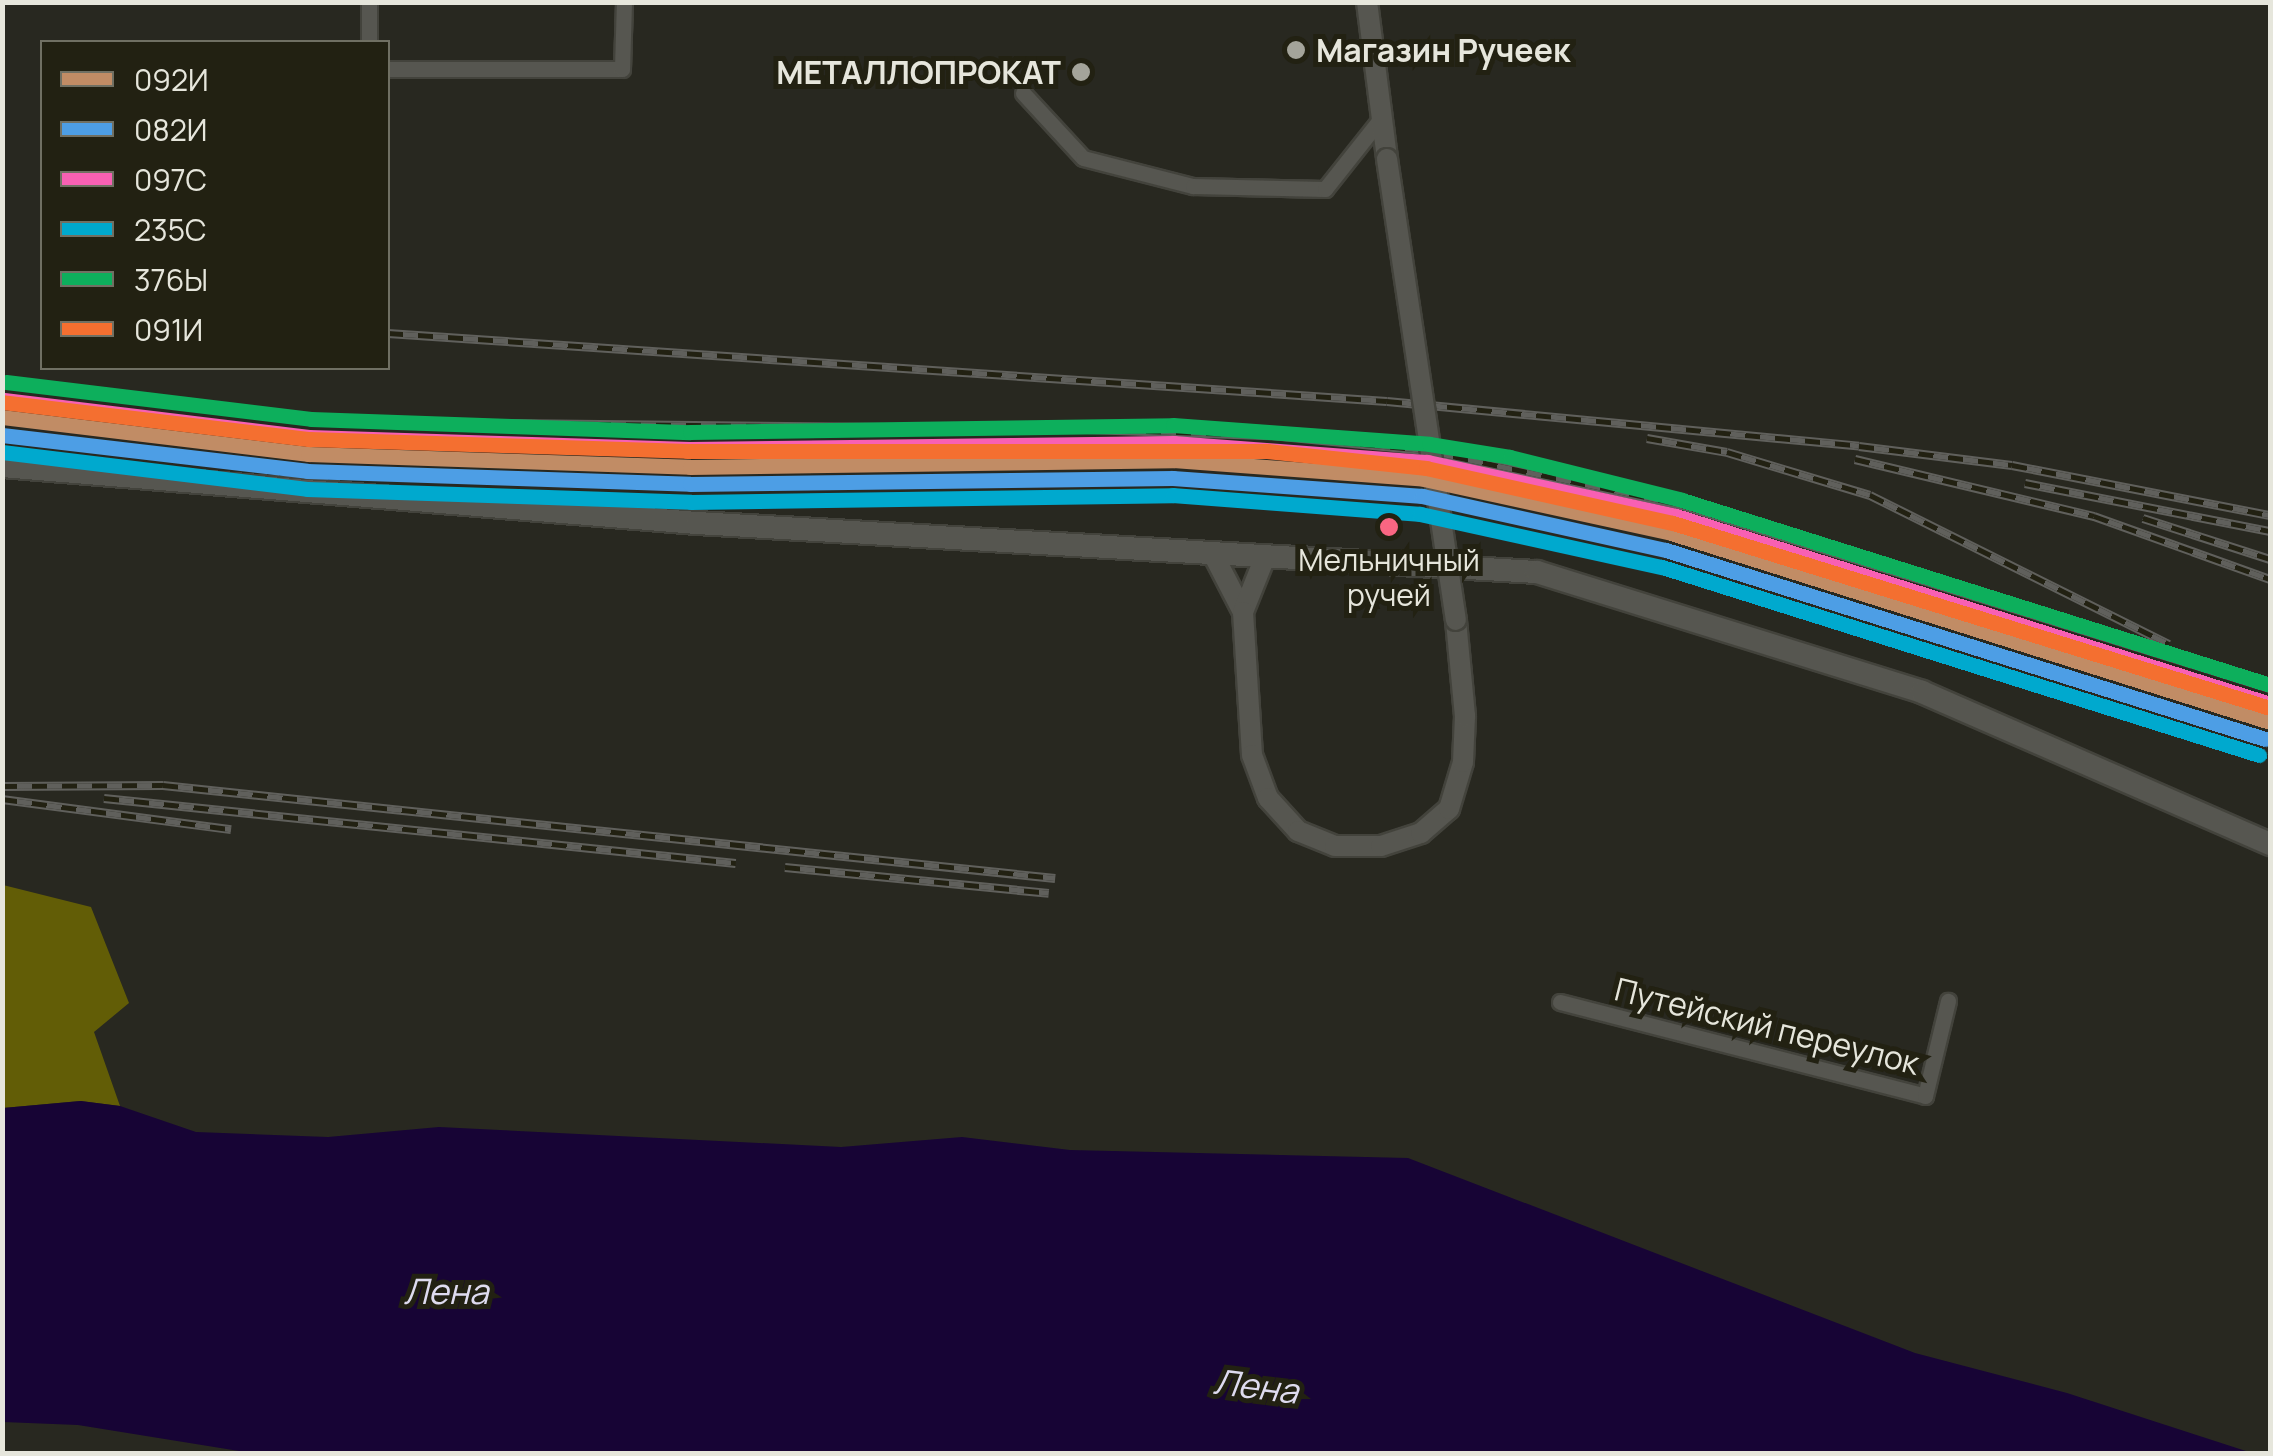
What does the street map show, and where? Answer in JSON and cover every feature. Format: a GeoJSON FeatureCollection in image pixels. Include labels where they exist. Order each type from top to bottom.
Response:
{"type":"FeatureCollection","features":[{"type":"Feature","properties":{"kind":"main road"},"geometry":{"type":"LineString","coordinates":[[2,466],[697,523],[1537,572],[1922,692],[2270,844]]}},
{"type":"Feature","properties":{"kind":"street"},"geometry":{"type":"LineString","coordinates":[[369,2],[369,40]]}},
{"type":"Feature","properties":{"kind":"street"},"geometry":{"type":"LineString","coordinates":[[390,70],[622,69],[624,2]]}},
{"type":"Feature","properties":{"kind":"street"},"geometry":{"type":"LineString","coordinates":[[1265,557],[1244,612],[1252,754],[1268,798],[1298,832],[1336,846],[1381,846],[1421,834],[1449,808],[1462,762],[1465,716],[1456,620],[1367,2]]}},
{"type":"Feature","properties":{"kind":"street"},"geometry":{"type":"LineString","coordinates":[[1023,93],[1083,158],[1193,186],[1326,189],[1382,117]]}},
{"type":"Feature","properties":{"kind":"street"},"geometry":{"type":"LineString","coordinates":[[1213,554],[1244,612]]}},
{"type":"Feature","properties":{"kind":"street","name":"Путейский переулок"},"geometry":{"type":"LineString","coordinates":[[1560,1002],[1925,1096],[1948,1001]]}},
{"type":"Feature","properties":{"kind":"shaded area"},"geometry":{"type":"Polygon","coordinates":[[[3,885],[91,907],[129,1003],[94,1032],[120,1106],[80,1101],[3,1108],[3,885]]]}},
{"type":"Feature","properties":{"kind":"water","name":"Лена"},"geometry":{"type":"Polygon","coordinates":[[[81,1101],[120,1106],[196,1132],[328,1137],[439,1127],[841,1147],[962,1137],[1070,1150],[1408,1158],[1915,1353],[2067,1393],[2252,1453],[257,1454],[78,1425],[3,1422],[3,1108],[81,1101]]]}},
{"type":"Feature","properties":{"kind":"railway"},"geometry":{"type":"LineString","coordinates":[[390,333],[1387,401],[1859,446],[2012,465],[2270,515]]}},
{"type":"Feature","properties":{"kind":"railway"},"geometry":{"type":"LineString","coordinates":[[506,423],[1086,429],[1271,435],[1424,450],[1682,505],[2270,688]]}},
{"type":"Feature","properties":{"kind":"railway"},"geometry":{"type":"LineString","coordinates":[[1647,438],[1727,452],[1870,495],[2169,644]]}},
{"type":"Feature","properties":{"kind":"railway"},"geometry":{"type":"LineString","coordinates":[[1855,459],[2094,516],[2270,579]]}},
{"type":"Feature","properties":{"kind":"railway"},"geometry":{"type":"LineString","coordinates":[[2025,483],[2270,531]]}},
{"type":"Feature","properties":{"kind":"railway"},"geometry":{"type":"LineString","coordinates":[[2143,518],[2270,559]]}},
{"type":"Feature","properties":{"kind":"railway"},"geometry":{"type":"LineString","coordinates":[[2,786],[163,785],[1055,878]]}},
{"type":"Feature","properties":{"kind":"railway"},"geometry":{"type":"LineString","coordinates":[[104,798],[736,863]]}},
{"type":"Feature","properties":{"kind":"railway"},"geometry":{"type":"LineString","coordinates":[[2,799],[231,829]]}},
{"type":"Feature","properties":{"kind":"railway"},"geometry":{"type":"LineString","coordinates":[[785,867],[1049,893]]}},
{"type":"Feature","properties":{"kind":"transit line","name":"376Ы"},"geometry":{"type":"LineString","coordinates":[[6,382],[311,419],[690,432],[1173,425],[1429,444],[1510,457],[1682,500],[2270,685]]}},
{"type":"Feature","properties":{"kind":"transit line","name":"097С"},"geometry":{"type":"LineString","coordinates":[[4,400],[309,437],[690,449],[1174,443],[1427,462],[1676,516],[2270,704]]}},
{"type":"Feature","properties":{"kind":"transit line","name":"091И"},"geometry":{"type":"LineString","coordinates":[[2,402],[309,439],[687,451],[1267,451],[1426,468],[1673,523],[2270,708]]}},
{"type":"Feature","properties":{"kind":"transit line","name":"092И"},"geometry":{"type":"LineString","coordinates":[[2,417],[308,454],[690,467],[1174,460],[1424,479],[1671,533],[2270,722]]}},
{"type":"Feature","properties":{"kind":"transit line","name":"082И"},"geometry":{"type":"LineString","coordinates":[[2,435],[307,471],[690,484],[1173,478],[1422,496],[1666,550],[2265,739]]}},
{"type":"Feature","properties":{"kind":"transit line","name":"235С"},"geometry":{"type":"LineString","coordinates":[[2,452],[307,489],[691,502],[1173,495],[1420,514],[1662,567],[2259,755]]}},
{"type":"Feature","properties":{"kind":"place","name":"Магазин Ручеек"},"geometry":{"type":"Point","coordinates":[1296,50]}},
{"type":"Feature","properties":{"kind":"place","name":"МЕТАЛЛОПРОКАТ"},"geometry":{"type":"Point","coordinates":[1081,72]}},
{"type":"Feature","properties":{"kind":"place","name":"Мельничный ручей"},"geometry":{"type":"Point","coordinates":[1389,527]}}]}
